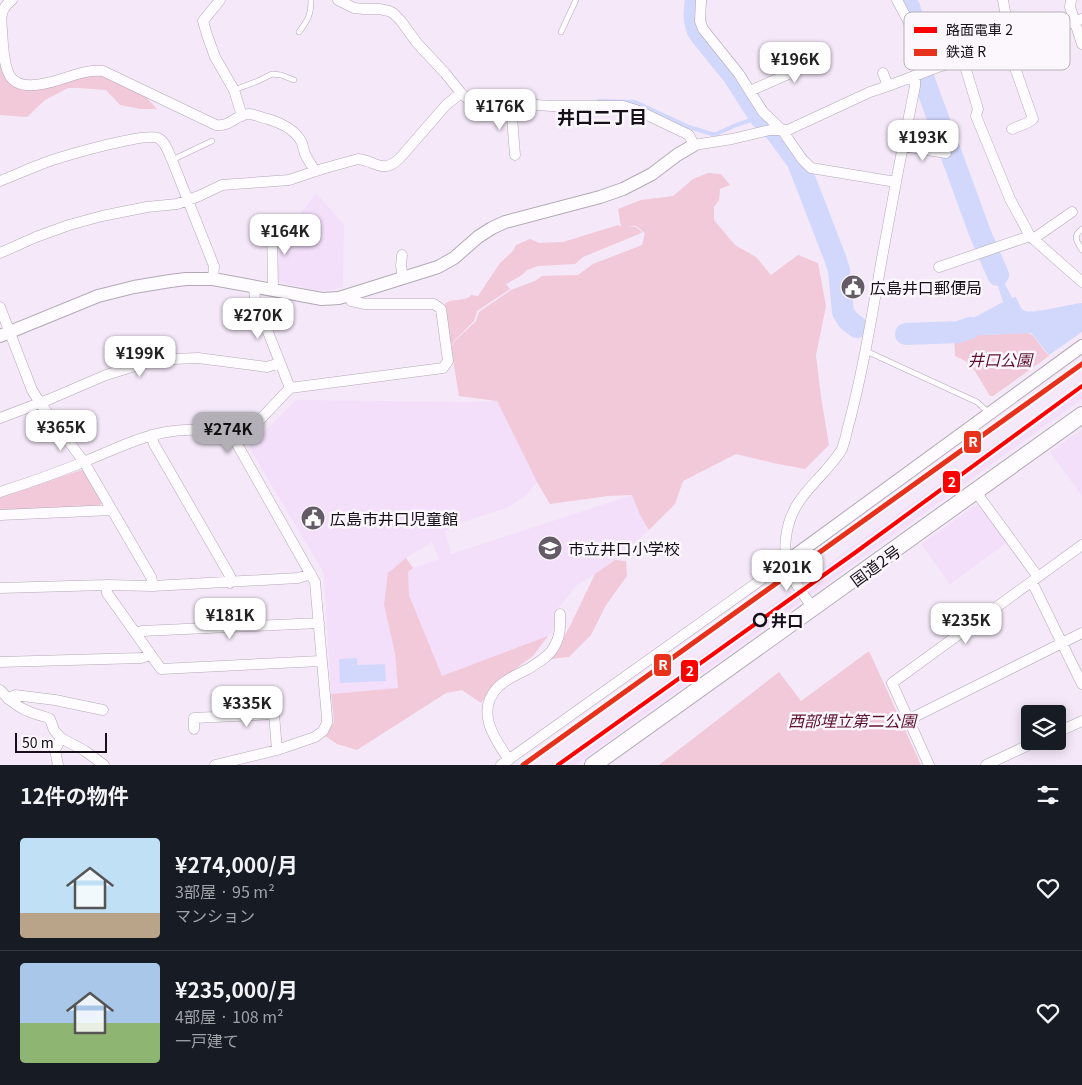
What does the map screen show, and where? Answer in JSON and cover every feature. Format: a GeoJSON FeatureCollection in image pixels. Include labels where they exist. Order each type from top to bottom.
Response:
{"type":"FeatureCollection","features":[{"type":"Feature","properties":{"kind":"highway","name":"国道2号"},"geometry":{"type":"LineString","coordinates":[[593,765],[1082,416]]}},
{"type":"Feature","properties":{"kind":"street"},"geometry":{"type":"LineString","coordinates":[[12,0],[0,12],[7,67],[11,77],[18,84],[35,85],[89,71],[102,71],[216,125],[228,124],[249,114],[272,120],[288,127],[295,133],[302,142],[305,154],[315,171]]}},
{"type":"Feature","properties":{"kind":"street"},"geometry":{"type":"LineString","coordinates":[[220,0],[203,20],[215,57],[234,90],[242,116]]}},
{"type":"Feature","properties":{"kind":"street"},"geometry":{"type":"LineString","coordinates":[[338,0],[354,8],[364,5],[389,11],[397,16],[461,93],[478,108],[511,105],[617,106],[631,108],[689,135],[694,145]]}},
{"type":"Feature","properties":{"kind":"street"},"geometry":{"type":"LineString","coordinates":[[701,0],[700,21],[703,28],[739,74],[763,112],[811,168],[896,182]]}},
{"type":"Feature","properties":{"kind":"street"},"geometry":{"type":"LineString","coordinates":[[897,0],[904,13]]}},
{"type":"Feature","properties":{"kind":"street"},"geometry":{"type":"LineString","coordinates":[[1071,0],[1070,7],[1078,20],[1082,44]]}},
{"type":"Feature","properties":{"kind":"street"},"geometry":{"type":"LineString","coordinates":[[750,91],[804,67],[806,51]]}},
{"type":"Feature","properties":{"kind":"street"},"geometry":{"type":"LineString","coordinates":[[5,334],[82,302],[114,292],[170,281],[213,279],[327,299],[339,298],[429,271],[446,264],[478,237],[496,226],[623,189],[647,177],[694,145],[777,130],[788,130],[862,96],[928,70]]}},
{"type":"Feature","properties":{"kind":"street"},"geometry":{"type":"LineString","coordinates":[[966,70],[978,109],[976,116],[1010,199],[1031,237],[1082,282]]}},
{"type":"Feature","properties":{"kind":"street"},"geometry":{"type":"LineString","coordinates":[[1012,129],[1032,119],[1018,70]]}},
{"type":"Feature","properties":{"kind":"street"},"geometry":{"type":"LineString","coordinates":[[883,73],[888,86]]}},
{"type":"Feature","properties":{"kind":"street"},"geometry":{"type":"LineString","coordinates":[[813,608],[793,580],[786,562],[786,538],[789,522],[801,498],[842,449],[865,351],[915,76]]}},
{"type":"Feature","properties":{"kind":"street"},"geometry":{"type":"LineString","coordinates":[[0,253],[69,225],[118,212],[177,204],[222,185],[289,180],[358,159],[380,166],[390,165],[395,163],[446,105],[461,93]]}},
{"type":"Feature","properties":{"kind":"street"},"geometry":{"type":"LineString","coordinates":[[511,105],[514,155]]}},
{"type":"Feature","properties":{"kind":"street"},"geometry":{"type":"LineString","coordinates":[[0,181],[40,164],[108,145],[152,136],[159,139],[165,144],[172,160],[214,266],[213,279]]}},
{"type":"Feature","properties":{"kind":"street"},"geometry":{"type":"LineString","coordinates":[[903,146],[946,153]]}},
{"type":"Feature","properties":{"kind":"street"},"geometry":{"type":"LineString","coordinates":[[939,267],[1031,237],[1072,212]]}},
{"type":"Feature","properties":{"kind":"street"},"geometry":{"type":"LineString","coordinates":[[272,222],[273,290]]}},
{"type":"Feature","properties":{"kind":"street"},"geometry":{"type":"LineString","coordinates":[[402,255],[403,278]]}},
{"type":"Feature","properties":{"kind":"street"},"geometry":{"type":"LineString","coordinates":[[254,286],[255,299],[290,388]]}},
{"type":"Feature","properties":{"kind":"street"},"geometry":{"type":"LineString","coordinates":[[237,444],[290,388],[442,368],[448,361],[441,309],[434,304],[365,304],[351,301],[349,295]]}},
{"type":"Feature","properties":{"kind":"street"},"geometry":{"type":"LineString","coordinates":[[0,307],[5,334],[30,385],[40,403],[84,462],[151,577],[152,586]]}},
{"type":"Feature","properties":{"kind":"street"},"geometry":{"type":"LineString","coordinates":[[560,614],[560,633],[550,653],[500,686],[491,699],[488,712],[489,726],[505,762],[786,562],[1082,346]]}},
{"type":"Feature","properties":{"kind":"street"},"geometry":{"type":"LineString","coordinates":[[0,418],[106,376],[148,362],[198,358],[267,367],[280,363]]}},
{"type":"Feature","properties":{"kind":"street"},"geometry":{"type":"LineString","coordinates":[[0,492],[84,462],[151,435],[176,430],[201,429],[231,436],[315,582],[328,718],[325,727],[315,737],[278,750],[221,764]]}},
{"type":"Feature","properties":{"kind":"street"},"geometry":{"type":"LineString","coordinates":[[151,435],[230,576],[230,582]]}},
{"type":"Feature","properties":{"kind":"street"},"geometry":{"type":"LineString","coordinates":[[976,492],[1035,580],[1082,684]]}},
{"type":"Feature","properties":{"kind":"street"},"geometry":{"type":"LineString","coordinates":[[0,515],[112,510]]}},
{"type":"Feature","properties":{"kind":"street"},"geometry":{"type":"LineString","coordinates":[[929,765],[892,683],[1082,545]]}},
{"type":"Feature","properties":{"kind":"street"},"geometry":{"type":"LineString","coordinates":[[0,588],[106,585],[152,586],[298,578],[311,574]]}},
{"type":"Feature","properties":{"kind":"street"},"geometry":{"type":"LineString","coordinates":[[106,585],[108,593],[160,669],[322,661]]}},
{"type":"Feature","properties":{"kind":"street"},"geometry":{"type":"LineString","coordinates":[[136,633],[142,631],[319,623]]}},
{"type":"Feature","properties":{"kind":"street"},"geometry":{"type":"LineString","coordinates":[[908,720],[1082,633]]}},
{"type":"Feature","properties":{"kind":"street"},"geometry":{"type":"LineString","coordinates":[[0,662],[141,658],[150,655]]}},
{"type":"Feature","properties":{"kind":"street"},"geometry":{"type":"LineString","coordinates":[[0,690],[17,706],[50,720],[54,730],[61,738],[85,751],[104,765]]}},
{"type":"Feature","properties":{"kind":"street"},"geometry":{"type":"LineString","coordinates":[[8,698],[15,695],[55,700],[103,710]]}},
{"type":"Feature","properties":{"kind":"street"},"geometry":{"type":"LineString","coordinates":[[194,729],[194,718],[274,714],[278,750]]}},
{"type":"Feature","properties":{"kind":"street"},"geometry":{"type":"LineString","coordinates":[[1066,728],[1082,721]]}},
{"type":"Feature","properties":{"kind":"street"},"geometry":{"type":"LineString","coordinates":[[58,765],[55,750],[61,738]]}},
{"type":"Feature","properties":{"kind":"street"},"geometry":{"type":"LineString","coordinates":[[986,765],[1021,749]]}},
{"type":"Feature","properties":{"kind":"lane"},"geometry":{"type":"LineString","coordinates":[[299,32],[308,21],[311,13],[311,0]]}},
{"type":"Feature","properties":{"kind":"lane"},"geometry":{"type":"LineString","coordinates":[[561,32],[576,0]]}},
{"type":"Feature","properties":{"kind":"lane"},"geometry":{"type":"LineString","coordinates":[[234,90],[272,74],[294,80]]}},
{"type":"Feature","properties":{"kind":"lane"},"geometry":{"type":"LineString","coordinates":[[172,160],[212,141]]}},
{"type":"Feature","properties":{"kind":"lane"},"geometry":{"type":"LineString","coordinates":[[1082,228],[1076,236],[1076,241],[1082,250]]}},
{"type":"Feature","properties":{"kind":"lane"},"geometry":{"type":"LineString","coordinates":[[865,351],[977,402],[990,413]]}},
{"type":"Feature","properties":{"kind":"shaded area"},"geometry":{"type":"Polygon","coordinates":[[[316,193],[344,225],[343,287],[333,290],[320,291],[278,282],[277,217],[298,217],[316,193]]]}},
{"type":"Feature","properties":{"kind":"shaded area"},"geometry":{"type":"Polygon","coordinates":[[[1082,381],[1082,399],[575,765],[550,765],[1082,381]]]}},
{"type":"Feature","properties":{"kind":"shaded area","name":"市立井口小学校"},"geometry":{"type":"Polygon","coordinates":[[[296,400],[497,401],[537,482],[526,495],[509,507],[463,522],[445,531],[451,554],[632,495],[640,515],[649,530],[615,560],[577,585],[559,607],[553,631],[548,636],[442,676],[409,595],[408,572],[413,568],[439,559],[432,542],[406,558],[388,574],[398,688],[331,694],[324,573],[249,447],[296,400]]]}},
{"type":"Feature","properties":{"kind":"shaded area"},"geometry":{"type":"Polygon","coordinates":[[[1082,429],[1082,496],[1050,452],[1082,429]]]}},
{"type":"Feature","properties":{"kind":"shaded area"},"geometry":{"type":"Polygon","coordinates":[[[979,503],[1008,542],[950,584],[921,544],[979,503]]]}},
{"type":"Feature","properties":{"kind":"green space"},"geometry":{"type":"Polygon","coordinates":[[[0,44],[12,83],[89,73],[108,76],[145,96],[157,109],[140,109],[120,105],[106,90],[68,88],[45,100],[27,117],[0,115],[0,44]]]}},
{"type":"Feature","properties":{"kind":"green space"},"geometry":{"type":"Polygon","coordinates":[[[708,173],[721,174],[730,185],[720,189],[719,200],[714,207],[714,220],[735,245],[756,257],[771,275],[798,255],[818,263],[826,306],[816,355],[829,445],[805,469],[736,454],[683,481],[675,504],[649,530],[640,515],[632,495],[608,496],[550,504],[497,401],[459,396],[451,347],[476,321],[479,312],[511,290],[535,281],[542,276],[578,275],[593,264],[642,245],[645,233],[636,226],[626,226],[636,227],[642,232],[583,257],[575,264],[538,266],[527,270],[506,284],[510,289],[477,311],[474,321],[455,340],[450,347],[445,304],[465,299],[471,295],[478,296],[500,263],[513,251],[516,245],[530,239],[539,243],[563,242],[618,225],[621,227],[618,209],[641,200],[673,196],[693,179],[708,173]]]}},
{"type":"Feature","properties":{"kind":"green space","name":"井口公園"},"geometry":{"type":"Polygon","coordinates":[[[1028,333],[1032,335],[1049,356],[993,396],[990,396],[975,371],[965,361],[955,356],[954,336],[1028,333]]]}},
{"type":"Feature","properties":{"kind":"green space"},"geometry":{"type":"Polygon","coordinates":[[[81,470],[86,471],[102,503],[99,507],[0,511],[0,498],[81,470]]]}},
{"type":"Feature","properties":{"kind":"green space"},"geometry":{"type":"Polygon","coordinates":[[[406,558],[413,568],[408,572],[409,595],[442,676],[548,636],[533,656],[496,683],[481,703],[462,690],[446,693],[357,750],[337,744],[325,736],[334,722],[331,694],[398,688],[395,653],[384,605],[388,573],[406,558]]]}},
{"type":"Feature","properties":{"kind":"green space"},"geometry":{"type":"Polygon","coordinates":[[[615,560],[626,561],[627,576],[606,605],[591,635],[569,657],[551,659],[570,626],[595,574],[615,560]]]}},
{"type":"Feature","properties":{"kind":"green space","name":"西部埋立第二公園"},"geometry":{"type":"Polygon","coordinates":[[[869,651],[921,765],[659,765],[779,672],[801,701],[869,651]]]}},
{"type":"Feature","properties":{"kind":"water"},"geometry":{"type":"Polygon","coordinates":[[[990,254],[1012,298],[1016,297],[1023,310],[1029,312],[1082,303],[1082,332],[1049,355],[1031,333],[940,337],[939,328],[960,325],[1003,302],[988,255],[990,254]]]}},
{"type":"Feature","properties":{"kind":"water"},"geometry":{"type":"Polygon","coordinates":[[[357,658],[357,665],[385,664],[386,681],[340,683],[339,659],[357,658]]]}},
{"type":"Feature","properties":{"kind":"waterway"},"geometry":{"type":"LineString","coordinates":[[696,0],[695,18],[700,34],[734,76],[760,117],[776,132],[798,162],[839,270],[843,312],[848,320],[857,327]]}},
{"type":"Feature","properties":{"kind":"waterway"},"geometry":{"type":"LineString","coordinates":[[903,0],[911,12]]}},
{"type":"Feature","properties":{"kind":"waterway"},"geometry":{"type":"LineString","coordinates":[[924,80],[980,233],[998,275]]}},
{"type":"Feature","properties":{"kind":"waterway"},"geometry":{"type":"LineString","coordinates":[[477,102],[524,99],[537,101]]}},
{"type":"Feature","properties":{"kind":"waterway"},"geometry":{"type":"LineString","coordinates":[[599,101],[635,102],[689,127],[712,134],[760,117]]}},
{"type":"Feature","properties":{"kind":"waterway"},"geometry":{"type":"LineString","coordinates":[[906,334],[959,332],[970,328]]}},
{"type":"Feature","properties":{"kind":"tram line","name":"2"},"geometry":{"type":"LineString","coordinates":[[558,765],[856,552],[1082,386]]}},
{"type":"Feature","properties":{"kind":"rail line","name":"R"},"geometry":{"type":"LineString","coordinates":[[523,765],[1082,364]]}},
{"type":"Feature","properties":{"kind":"place","name":"広島井口郵便局"},"geometry":{"type":"Point","coordinates":[853,287]}},
{"type":"Feature","properties":{"kind":"place","name":"広島市井口児童館"},"geometry":{"type":"Point","coordinates":[313,518]}},
{"type":"Feature","properties":{"kind":"place","name":"市立井口小学校"},"geometry":{"type":"Point","coordinates":[550,548]}},
{"type":"Feature","properties":{"kind":"place","name":"井口"},"geometry":{"type":"Point","coordinates":[760,620]}},
{"type":"Feature","properties":{"kind":"district","name":"井口二丁目"},"geometry":{"type":"Point","coordinates":[602,116]}}]}
